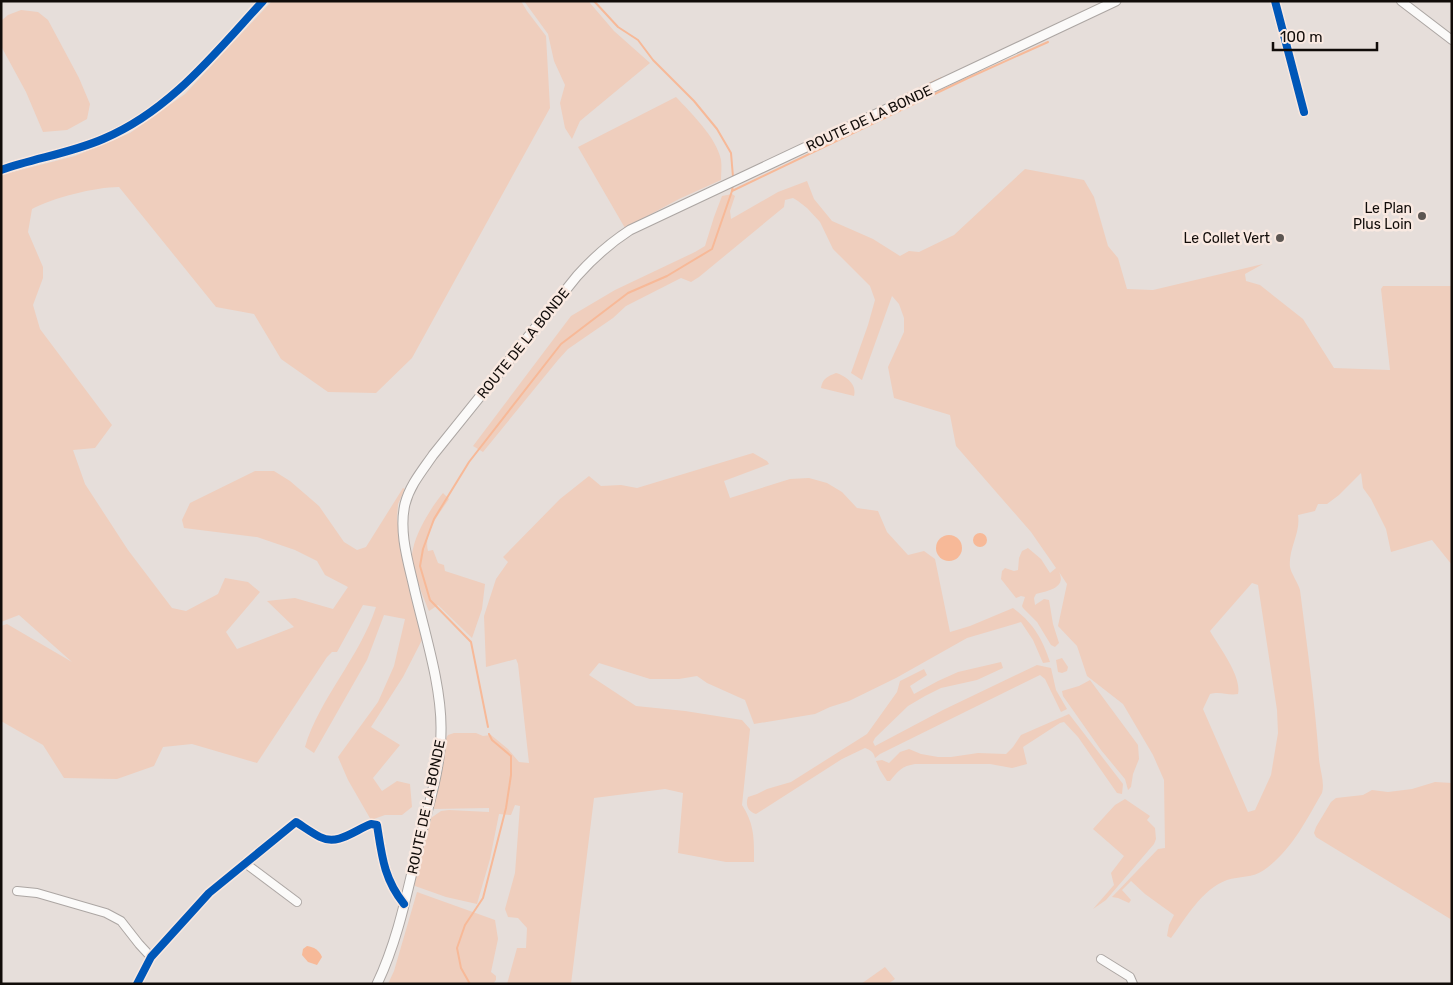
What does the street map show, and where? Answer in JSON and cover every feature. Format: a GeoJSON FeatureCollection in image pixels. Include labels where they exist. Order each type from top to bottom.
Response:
{"type":"FeatureCollection","features":[{"type":"Feature","properties":{"kind":"main road","name":"ROUTE DE LA BONDE"},"geometry":{"type":"LineString","coordinates":[[377,984],[385,968],[404,904],[435,778],[441,732],[440,702],[406,551],[403,517],[408,494],[418,475],[433,455],[577,276],[602,250],[630,230],[1116,1]]}},
{"type":"Feature","properties":{"kind":"street"},"geometry":{"type":"LineString","coordinates":[[1,170],[84,146],[103,139],[140,120],[167,101],[188,82],[263,1]]}},
{"type":"Feature","properties":{"kind":"street"},"geometry":{"type":"LineString","coordinates":[[1275,1],[1304,112]]}},
{"type":"Feature","properties":{"kind":"street"},"geometry":{"type":"LineString","coordinates":[[1401,1],[1452,40]]}},
{"type":"Feature","properties":{"kind":"street"},"geometry":{"type":"LineString","coordinates":[[137,984],[151,957],[209,893],[296,822],[320,837],[330,840],[342,838],[371,824],[377,825],[386,874],[394,892],[404,904]]}},
{"type":"Feature","properties":{"kind":"street"},"geometry":{"type":"LineString","coordinates":[[245,863],[297,902]]}},
{"type":"Feature","properties":{"kind":"street"},"geometry":{"type":"LineString","coordinates":[[17,891],[37,893],[106,913],[121,921],[151,957]]}},
{"type":"Feature","properties":{"kind":"street"},"geometry":{"type":"LineString","coordinates":[[1101,959],[1130,977],[1133,984]]}},
{"type":"Feature","properties":{"kind":"shaded area"},"geometry":{"type":"Polygon","coordinates":[[[272,1],[521,1],[546,36],[550,108],[412,358],[376,393],[328,392],[281,359],[254,314],[216,307],[119,187],[109,187],[74,194],[32,209],[28,232],[43,267],[43,278],[33,305],[40,329],[112,425],[95,448],[73,450],[85,484],[128,550],[172,608],[186,611],[218,594],[225,578],[248,582],[260,592],[226,632],[237,649],[294,627],[267,601],[295,598],[333,609],[348,587],[325,575],[317,561],[295,550],[257,537],[184,528],[182,520],[190,503],[255,471],[274,471],[290,481],[319,506],[344,542],[357,550],[366,547],[403,488],[405,489],[398,504],[397,519],[407,579],[422,640],[403,677],[371,727],[400,745],[373,778],[382,791],[397,781],[410,784],[412,807],[402,815],[385,815],[371,820],[348,780],[338,757],[378,702],[394,666],[405,619],[384,615],[367,660],[314,753],[305,747],[311,729],[360,643],[376,607],[363,605],[337,652],[332,652],[327,657],[257,763],[192,744],[163,747],[154,766],[117,779],[64,778],[43,745],[1,721],[1,626],[7,624],[72,662],[19,615],[1,622],[1,175],[75,156],[130,133],[185,94],[272,1]]]}},
{"type":"Feature","properties":{"kind":"shaded area"},"geometry":{"type":"Polygon","coordinates":[[[524,1],[589,1],[614,31],[650,63],[580,121],[572,139],[565,128],[560,103],[565,85],[554,61],[548,34],[524,1]]]}},
{"type":"Feature","properties":{"kind":"shaded area"},"geometry":{"type":"Polygon","coordinates":[[[21,10],[38,12],[48,20],[79,78],[90,104],[87,119],[67,130],[43,132],[26,92],[1,46],[1,21],[8,15],[21,10]]]}},
{"type":"Feature","properties":{"kind":"shaded area"},"geometry":{"type":"Polygon","coordinates":[[[676,97],[703,126],[719,152],[721,180],[679,199],[625,228],[578,147],[676,97]]]}},
{"type":"Feature","properties":{"kind":"shaded area"},"geometry":{"type":"Polygon","coordinates":[[[1025,169],[1084,180],[1094,197],[1108,246],[1118,258],[1127,289],[1153,290],[1263,264],[1245,274],[1246,281],[1260,285],[1303,319],[1334,368],[1390,370],[1381,289],[1383,286],[1452,286],[1452,565],[1432,540],[1391,552],[1386,529],[1371,499],[1363,488],[1361,473],[1327,504],[1318,504],[1315,511],[1298,515],[1298,528],[1291,554],[1290,567],[1300,590],[1323,781],[1322,793],[1304,825],[1274,862],[1260,873],[1227,880],[1218,884],[1195,905],[1171,938],[1167,936],[1169,925],[1174,915],[1145,894],[1131,881],[1122,890],[1131,900],[1129,903],[1112,897],[1158,849],[1165,848],[1164,780],[1153,755],[1123,704],[1087,676],[1077,646],[1058,626],[1067,584],[1059,572],[1061,577],[1058,585],[1055,588],[1036,594],[1034,598],[1035,605],[1044,599],[1049,600],[1053,624],[1059,643],[1055,647],[1051,645],[1037,622],[1023,608],[1025,597],[1016,598],[1001,579],[1002,571],[1005,568],[1014,571],[1018,570],[1022,551],[1028,548],[1041,559],[1050,573],[1056,568],[1031,532],[956,446],[950,415],[894,398],[888,367],[904,332],[904,318],[899,304],[892,296],[862,380],[851,373],[875,300],[870,286],[833,249],[820,222],[798,201],[793,198],[785,200],[784,207],[699,277],[691,282],[681,278],[626,306],[613,318],[568,349],[483,452],[473,446],[571,316],[615,290],[705,246],[722,196],[732,194],[735,196],[730,211],[731,219],[778,192],[807,181],[814,199],[832,221],[873,239],[900,256],[909,251],[919,252],[954,235],[1025,169]],[[1252,583],[1210,631],[1237,679],[1238,694],[1210,694],[1203,709],[1248,812],[1255,810],[1271,775],[1278,733],[1277,710],[1258,585],[1252,583]]]}},
{"type":"Feature","properties":{"kind":"shaded area"},"geometry":{"type":"Polygon","coordinates":[[[836,373],[850,381],[854,388],[854,396],[821,388],[826,378],[836,373]]]}},
{"type":"Feature","properties":{"kind":"shaded area"},"geometry":{"type":"Polygon","coordinates":[[[753,453],[769,464],[724,481],[730,498],[790,479],[809,478],[827,483],[842,492],[857,508],[878,511],[887,532],[908,555],[924,551],[935,559],[950,632],[970,626],[1013,608],[1026,619],[1036,632],[1050,662],[1043,663],[1033,640],[1021,622],[967,638],[896,678],[849,701],[815,714],[754,724],[745,700],[707,683],[697,676],[679,679],[650,679],[599,663],[589,675],[636,706],[742,720],[750,729],[742,805],[752,826],[754,862],[726,862],[678,853],[683,793],[665,789],[594,798],[571,984],[507,984],[517,948],[526,948],[527,928],[518,918],[508,917],[505,909],[515,873],[520,806],[515,805],[511,815],[499,814],[490,859],[477,904],[446,897],[415,886],[414,883],[431,818],[441,811],[449,810],[489,812],[489,808],[434,809],[445,740],[448,735],[454,733],[476,733],[483,736],[491,735],[508,749],[519,762],[529,763],[516,659],[486,667],[484,616],[496,579],[508,562],[503,557],[560,499],[589,476],[601,486],[621,485],[637,488],[753,453]]]}},
{"type":"Feature","properties":{"kind":"shaded area"},"geometry":{"type":"Polygon","coordinates":[[[443,493],[449,499],[430,530],[427,544],[428,551],[433,550],[438,563],[444,565],[445,571],[485,584],[482,609],[472,638],[438,605],[429,611],[418,583],[412,560],[413,547],[419,531],[443,493]]]}},
{"type":"Feature","properties":{"kind":"shaded area"},"geometry":{"type":"Polygon","coordinates":[[[977,533],[983,533],[987,540],[983,547],[977,547],[973,543],[973,537],[977,533]]]}},
{"type":"Feature","properties":{"kind":"shaded area"},"geometry":{"type":"Polygon","coordinates":[[[949,535],[958,539],[962,548],[958,557],[949,561],[940,557],[936,548],[940,539],[949,535]]]}},
{"type":"Feature","properties":{"kind":"shaded area"},"geometry":{"type":"Polygon","coordinates":[[[1062,658],[1068,667],[1067,671],[1062,673],[1058,672],[1056,660],[1062,658]]]}},
{"type":"Feature","properties":{"kind":"shaded area"},"geometry":{"type":"Polygon","coordinates":[[[1001,662],[1003,668],[977,680],[941,688],[908,706],[875,738],[873,742],[875,746],[943,710],[1037,665],[1051,668],[1056,690],[1067,709],[1061,712],[1045,679],[1040,675],[875,758],[872,752],[865,748],[842,759],[756,814],[748,808],[748,797],[791,782],[867,734],[897,692],[900,681],[924,669],[927,675],[910,686],[914,694],[958,672],[1001,662]]]}},
{"type":"Feature","properties":{"kind":"shaded area"},"geometry":{"type":"Polygon","coordinates":[[[1090,680],[1138,745],[1139,759],[1133,774],[1131,787],[1128,790],[1125,779],[1101,750],[1063,696],[1062,691],[1079,686],[1090,680]]]}},
{"type":"Feature","properties":{"kind":"shaded area"},"geometry":{"type":"Polygon","coordinates":[[[1069,714],[1123,784],[1122,794],[1117,793],[1078,737],[1064,722],[1023,747],[1027,764],[1012,768],[990,764],[915,764],[903,768],[890,781],[887,781],[876,761],[882,760],[889,763],[900,752],[909,749],[921,754],[938,757],[978,753],[1006,754],[1021,735],[1069,714]]]}},
{"type":"Feature","properties":{"kind":"shaded area"},"geometry":{"type":"Polygon","coordinates":[[[1435,782],[1452,783],[1452,920],[1316,837],[1314,833],[1331,802],[1336,798],[1363,795],[1372,790],[1388,792],[1412,789],[1435,782]]]}},
{"type":"Feature","properties":{"kind":"shaded area"},"geometry":{"type":"Polygon","coordinates":[[[1125,799],[1150,816],[1147,820],[1155,828],[1156,839],[1154,844],[1106,900],[1093,909],[1114,885],[1111,873],[1124,856],[1093,829],[1115,805],[1125,799]]]}},
{"type":"Feature","properties":{"kind":"shaded area"},"geometry":{"type":"Polygon","coordinates":[[[417,892],[495,920],[498,939],[491,972],[496,976],[493,984],[388,984],[394,971],[417,892]]]}},
{"type":"Feature","properties":{"kind":"shaded area"},"geometry":{"type":"Polygon","coordinates":[[[307,946],[316,949],[321,955],[322,957],[317,965],[308,962],[302,955],[303,949],[307,946]]]}},
{"type":"Feature","properties":{"kind":"shaded area"},"geometry":{"type":"Polygon","coordinates":[[[885,967],[895,979],[888,984],[861,984],[885,967]]]}},
{"type":"Feature","properties":{"kind":"waterway"},"geometry":{"type":"LineString","coordinates":[[594,1],[618,27],[638,40],[653,60],[694,101],[717,129],[731,153],[733,177]]}},
{"type":"Feature","properties":{"kind":"waterway"},"geometry":{"type":"LineString","coordinates":[[732,191],[968,78],[1048,42]]}},
{"type":"Feature","properties":{"kind":"waterway"},"geometry":{"type":"LineString","coordinates":[[903,96],[942,78]]}},
{"type":"Feature","properties":{"kind":"waterway"},"geometry":{"type":"LineString","coordinates":[[488,727],[471,642],[430,600],[420,566],[423,549],[434,519],[469,462],[561,344],[628,293],[667,276],[712,249],[733,184]]}},
{"type":"Feature","properties":{"kind":"waterway"},"geometry":{"type":"LineString","coordinates":[[470,984],[461,968],[457,948],[465,925],[483,898],[506,808],[511,775],[511,756],[492,740],[489,734]]}},
{"type":"Feature","properties":{"kind":"cycle path"},"geometry":{"type":"LineString","coordinates":[[1,170],[91,144],[127,127],[150,113],[190,79],[263,1]]}},
{"type":"Feature","properties":{"kind":"cycle path"},"geometry":{"type":"LineString","coordinates":[[1275,1],[1304,112]]}},
{"type":"Feature","properties":{"kind":"cycle path"},"geometry":{"type":"LineString","coordinates":[[137,984],[151,957],[209,893],[296,822],[320,837],[333,840],[371,824],[377,825],[382,857],[388,876],[397,895],[404,904]]}},
{"type":"Feature","properties":{"kind":"place","name":"Le Plan Plus Loin"},"geometry":{"type":"Point","coordinates":[1422,216]}},
{"type":"Feature","properties":{"kind":"place","name":"Le Collet Vert"},"geometry":{"type":"Point","coordinates":[1280,238]}}]}
